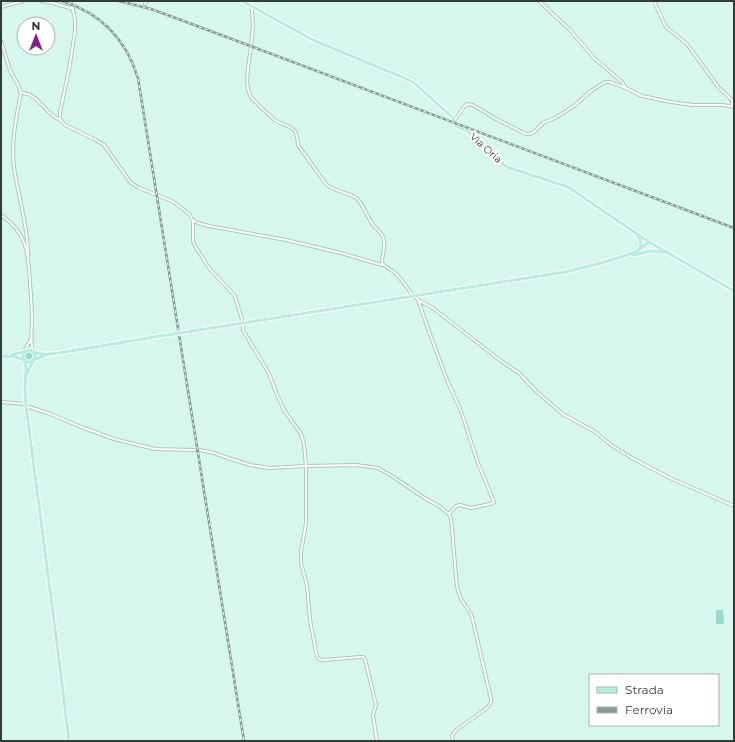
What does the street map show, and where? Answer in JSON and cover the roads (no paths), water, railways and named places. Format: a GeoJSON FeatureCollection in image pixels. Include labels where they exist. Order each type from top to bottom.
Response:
{"type":"FeatureCollection","features":[{"type":"Feature","properties":{"kind":"main road","name":"Via Oria"},"geometry":{"type":"LineString","coordinates":[[242,1],[313,40],[413,82],[451,116],[456,126],[469,133],[507,167],[568,187],[650,243],[734,291]]}},
{"type":"Feature","properties":{"kind":"main road"},"geometry":{"type":"LineString","coordinates":[[634,232],[641,241],[640,247],[636,252]]}},
{"type":"Feature","properties":{"kind":"main road"},"geometry":{"type":"LineString","coordinates":[[645,251],[650,248],[650,243]]}},
{"type":"Feature","properties":{"kind":"main road"},"geometry":{"type":"LineString","coordinates":[[606,262],[636,252],[650,243]]}},
{"type":"Feature","properties":{"kind":"main road"},"geometry":{"type":"LineString","coordinates":[[1,356],[18,357],[28,362],[51,354],[565,272],[645,251],[667,253]]}},
{"type":"Feature","properties":{"kind":"main road"},"geometry":{"type":"LineString","coordinates":[[5,356],[14,355],[29,349],[39,354],[51,354]]}},
{"type":"Feature","properties":{"kind":"main road"},"geometry":{"type":"LineString","coordinates":[[25,351],[22,355],[26,367],[26,405],[69,741]]}},
{"type":"Feature","properties":{"kind":"main road"},"geometry":{"type":"LineString","coordinates":[[26,379],[29,368],[35,356],[33,351]]}},
{"type":"Feature","properties":{"kind":"street"},"geometry":{"type":"LineString","coordinates":[[1,7],[23,1]]}},
{"type":"Feature","properties":{"kind":"street"},"geometry":{"type":"LineString","coordinates":[[41,1],[73,9]]}},
{"type":"Feature","properties":{"kind":"street"},"geometry":{"type":"LineString","coordinates":[[71,1],[75,22],[74,35],[59,116],[63,123],[104,145],[131,183],[174,203],[198,223],[286,240],[383,265],[397,274],[418,300],[433,308],[518,374],[564,414],[594,431],[611,445],[632,458],[670,478],[734,506]]}},
{"type":"Feature","properties":{"kind":"street"},"geometry":{"type":"LineString","coordinates":[[539,1],[570,30],[594,58],[622,82],[626,88]]}},
{"type":"Feature","properties":{"kind":"street"},"geometry":{"type":"LineString","coordinates":[[454,120],[457,118],[464,106],[468,104],[473,105],[496,119],[526,134],[530,134],[544,123],[574,106],[591,91],[605,82],[610,82],[626,88],[642,96],[671,102],[694,105],[724,104],[733,106],[732,100],[719,88],[687,44],[666,27],[654,1]]}},
{"type":"Feature","properties":{"kind":"street"},"geometry":{"type":"LineString","coordinates":[[251,6],[253,13],[248,68],[249,90],[251,97],[275,120],[290,126],[296,132],[298,137],[298,145],[330,188],[353,196],[358,200],[370,222],[383,237],[383,265]]}},
{"type":"Feature","properties":{"kind":"street"},"geometry":{"type":"LineString","coordinates":[[1,41],[10,70],[21,93],[14,130],[14,165],[28,245],[33,351]]}},
{"type":"Feature","properties":{"kind":"street"},"geometry":{"type":"LineString","coordinates":[[21,93],[29,94],[37,100],[54,118],[61,120]]}},
{"type":"Feature","properties":{"kind":"street"},"geometry":{"type":"LineString","coordinates":[[1,215],[13,225],[20,234],[28,255]]}},
{"type":"Feature","properties":{"kind":"street"},"geometry":{"type":"LineString","coordinates":[[193,220],[193,241],[195,246],[209,268],[235,296],[243,323],[243,330],[268,372],[284,410],[301,434],[304,444],[306,466],[306,522],[301,552],[301,563],[306,584],[310,620],[317,657],[323,660],[360,657],[365,659],[376,705],[373,715],[377,741]]}},
{"type":"Feature","properties":{"kind":"street"},"geometry":{"type":"LineString","coordinates":[[418,300],[447,380],[461,410],[478,463],[494,502],[471,508],[460,505],[456,506],[449,514]]}},
{"type":"Feature","properties":{"kind":"street"},"geometry":{"type":"LineString","coordinates":[[25,351],[32,336]]}},
{"type":"Feature","properties":{"kind":"street"},"geometry":{"type":"LineString","coordinates":[[1,402],[26,405],[117,440],[155,449],[195,450]]}},
{"type":"Feature","properties":{"kind":"street"},"geometry":{"type":"LineString","coordinates":[[200,450],[250,465],[269,468],[356,465],[378,468],[439,506],[449,514],[452,528],[457,587],[461,599],[471,614],[491,699],[491,703],[487,708],[455,731],[452,736],[453,741]]}},
{"type":"Feature","properties":{"kind":"railway"},"geometry":{"type":"LineString","coordinates":[[62,1],[89,13],[110,29],[127,51],[138,78],[244,741]]}},
{"type":"Feature","properties":{"kind":"railway"},"geometry":{"type":"LineString","coordinates":[[119,1],[151,9],[181,20],[734,228]]}}]}
